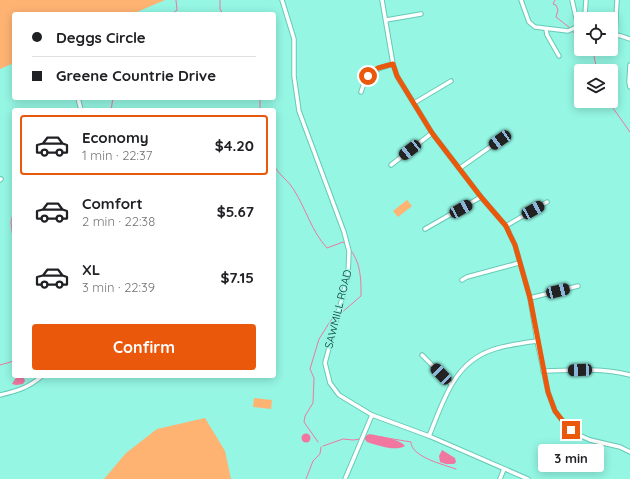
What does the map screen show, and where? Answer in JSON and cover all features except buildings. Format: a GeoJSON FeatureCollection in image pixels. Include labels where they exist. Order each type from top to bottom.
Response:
{"type":"FeatureCollection","features":[{"type":"Feature","properties":{"kind":"street","name":"SAWMILL ROAD"},"geometry":{"type":"LineString","coordinates":[[282,0],[294,39],[294,76],[299,111],[344,232],[349,251],[348,276],[325,363],[330,383],[339,395],[372,415],[429,436],[528,479]]}},
{"type":"Feature","properties":{"kind":"street"},"geometry":{"type":"LineString","coordinates":[[382,0],[393,64],[397,76],[432,133],[481,197],[506,226],[515,245],[530,298],[537,341],[548,392],[559,417],[565,424],[583,437],[620,447],[630,452]]}},
{"type":"Feature","properties":{"kind":"street"},"geometry":{"type":"LineString","coordinates":[[521,0],[531,24],[536,27],[568,31],[574,30]]}},
{"type":"Feature","properties":{"kind":"street"},"geometry":{"type":"LineString","coordinates":[[572,0],[574,12]]}},
{"type":"Feature","properties":{"kind":"street"},"geometry":{"type":"LineString","coordinates":[[585,12],[586,0]]}},
{"type":"Feature","properties":{"kind":"street"},"geometry":{"type":"LineString","coordinates":[[616,12],[617,0]]}},
{"type":"Feature","properties":{"kind":"street"},"geometry":{"type":"LineString","coordinates":[[386,20],[421,14]]}},
{"type":"Feature","properties":{"kind":"street"},"geometry":{"type":"LineString","coordinates":[[546,29],[547,35],[560,56]]}},
{"type":"Feature","properties":{"kind":"street"},"geometry":{"type":"LineString","coordinates":[[618,36],[630,39]]}},
{"type":"Feature","properties":{"kind":"street"},"geometry":{"type":"LineString","coordinates":[[361,92],[366,78],[370,73],[378,68],[393,64]]}},
{"type":"Feature","properties":{"kind":"street"},"geometry":{"type":"LineString","coordinates":[[630,66],[628,82],[630,87]]}},
{"type":"Feature","properties":{"kind":"street"},"geometry":{"type":"LineString","coordinates":[[414,103],[451,81]]}},
{"type":"Feature","properties":{"kind":"street"},"geometry":{"type":"LineString","coordinates":[[391,165],[432,133]]}},
{"type":"Feature","properties":{"kind":"street"},"geometry":{"type":"LineString","coordinates":[[460,168],[500,140]]}},
{"type":"Feature","properties":{"kind":"street"},"geometry":{"type":"LineString","coordinates":[[425,229],[481,197]]}},
{"type":"Feature","properties":{"kind":"street"},"geometry":{"type":"LineString","coordinates":[[506,226],[547,202]]}},
{"type":"Feature","properties":{"kind":"street"},"geometry":{"type":"LineString","coordinates":[[462,280],[467,277],[519,263]]}},
{"type":"Feature","properties":{"kind":"street"},"geometry":{"type":"LineString","coordinates":[[530,298],[578,286]]}},
{"type":"Feature","properties":{"kind":"street"},"geometry":{"type":"LineString","coordinates":[[429,436],[451,384],[462,369],[480,354],[494,349],[537,341]]}},
{"type":"Feature","properties":{"kind":"street"},"geometry":{"type":"LineString","coordinates":[[422,355],[451,384]]}},
{"type":"Feature","properties":{"kind":"street"},"geometry":{"type":"LineString","coordinates":[[543,371],[607,370],[630,375]]}},
{"type":"Feature","properties":{"kind":"street"},"geometry":{"type":"LineString","coordinates":[[0,395],[16,392],[32,385],[40,378]]}},
{"type":"Feature","properties":{"kind":"street"},"geometry":{"type":"LineString","coordinates":[[345,479],[372,415]]}},
{"type":"Feature","properties":{"kind":"street"},"geometry":{"type":"LineString","coordinates":[[500,479],[504,469]]}},
{"type":"Feature","properties":{"kind":"shaded area"},"geometry":{"type":"Polygon","coordinates":[[[0,0],[165,0],[137,12],[12,12],[12,64],[0,69],[0,0]]]}},
{"type":"Feature","properties":{"kind":"shaded area"},"geometry":{"type":"Polygon","coordinates":[[[407,200],[412,206],[398,217],[393,211],[407,200]]]}},
{"type":"Feature","properties":{"kind":"shaded area"},"geometry":{"type":"Polygon","coordinates":[[[16,378],[24,378],[25,381],[23,384],[12,384],[16,378]]]}},
{"type":"Feature","properties":{"kind":"shaded area"},"geometry":{"type":"Polygon","coordinates":[[[254,398],[272,400],[271,409],[253,407],[254,398]]]}},
{"type":"Feature","properties":{"kind":"shaded area"},"geometry":{"type":"Polygon","coordinates":[[[205,418],[225,451],[231,479],[104,479],[126,453],[157,429],[205,418]]]}},
{"type":"Feature","properties":{"kind":"shaded area"},"geometry":{"type":"Polygon","coordinates":[[[304,434],[308,434],[310,438],[308,442],[304,442],[302,440],[302,436],[304,434]]]}},
{"type":"Feature","properties":{"kind":"shaded area"},"geometry":{"type":"Polygon","coordinates":[[[370,434],[399,441],[405,446],[401,448],[392,448],[367,442],[364,438],[370,434]]]}},
{"type":"Feature","properties":{"kind":"shaded area"},"geometry":{"type":"Polygon","coordinates":[[[442,450],[455,458],[456,462],[454,464],[440,462],[439,456],[442,450]]]}},
{"type":"Feature","properties":{"kind":"waterway"},"geometry":{"type":"LineString","coordinates":[[174,12],[177,10],[176,0]]}},
{"type":"Feature","properties":{"kind":"waterway"},"geometry":{"type":"LineString","coordinates":[[220,0],[220,9],[222,12]]}},
{"type":"Feature","properties":{"kind":"waterway"},"geometry":{"type":"LineString","coordinates":[[555,0],[553,4],[556,5],[558,10],[556,17],[570,28]]}},
{"type":"Feature","properties":{"kind":"waterway"},"geometry":{"type":"LineString","coordinates":[[594,56],[596,64]]}},
{"type":"Feature","properties":{"kind":"waterway"},"geometry":{"type":"LineString","coordinates":[[111,108],[113,100]]}},
{"type":"Feature","properties":{"kind":"waterway"},"geometry":{"type":"LineString","coordinates":[[260,100],[260,108]]}},
{"type":"Feature","properties":{"kind":"waterway"},"geometry":{"type":"LineString","coordinates":[[613,108],[630,132]]}},
{"type":"Feature","properties":{"kind":"waterway"},"geometry":{"type":"LineString","coordinates":[[276,168],[292,187],[317,235],[327,248],[343,242],[346,244]]}},
{"type":"Feature","properties":{"kind":"waterway"},"geometry":{"type":"LineString","coordinates":[[12,218],[12,231]]}},
{"type":"Feature","properties":{"kind":"waterway"},"geometry":{"type":"LineString","coordinates":[[340,314],[361,296],[358,265],[349,248]]}},
{"type":"Feature","properties":{"kind":"waterway"},"geometry":{"type":"LineString","coordinates":[[318,442],[304,422],[305,416],[313,403],[314,378],[310,369],[319,339],[331,320],[336,317]]}},
{"type":"Feature","properties":{"kind":"waterway"},"geometry":{"type":"LineString","coordinates":[[0,365],[12,362]]}},
{"type":"Feature","properties":{"kind":"waterway"},"geometry":{"type":"LineString","coordinates":[[381,437],[411,442],[412,447],[422,456],[429,460],[456,469]]}},
{"type":"Feature","properties":{"kind":"waterway"},"geometry":{"type":"LineString","coordinates":[[323,446],[343,439],[361,439]]}},
{"type":"Feature","properties":{"kind":"waterway"},"geometry":{"type":"LineString","coordinates":[[306,479],[313,461],[320,454],[321,447]]}},
{"type":"Feature","properties":{"kind":"route"},"geometry":{"type":"LineString","coordinates":[[368,76],[378,68],[393,64],[397,76],[432,133],[481,197],[506,226],[515,245],[530,298],[537,341],[548,392],[555,411],[571,430]]}}]}
